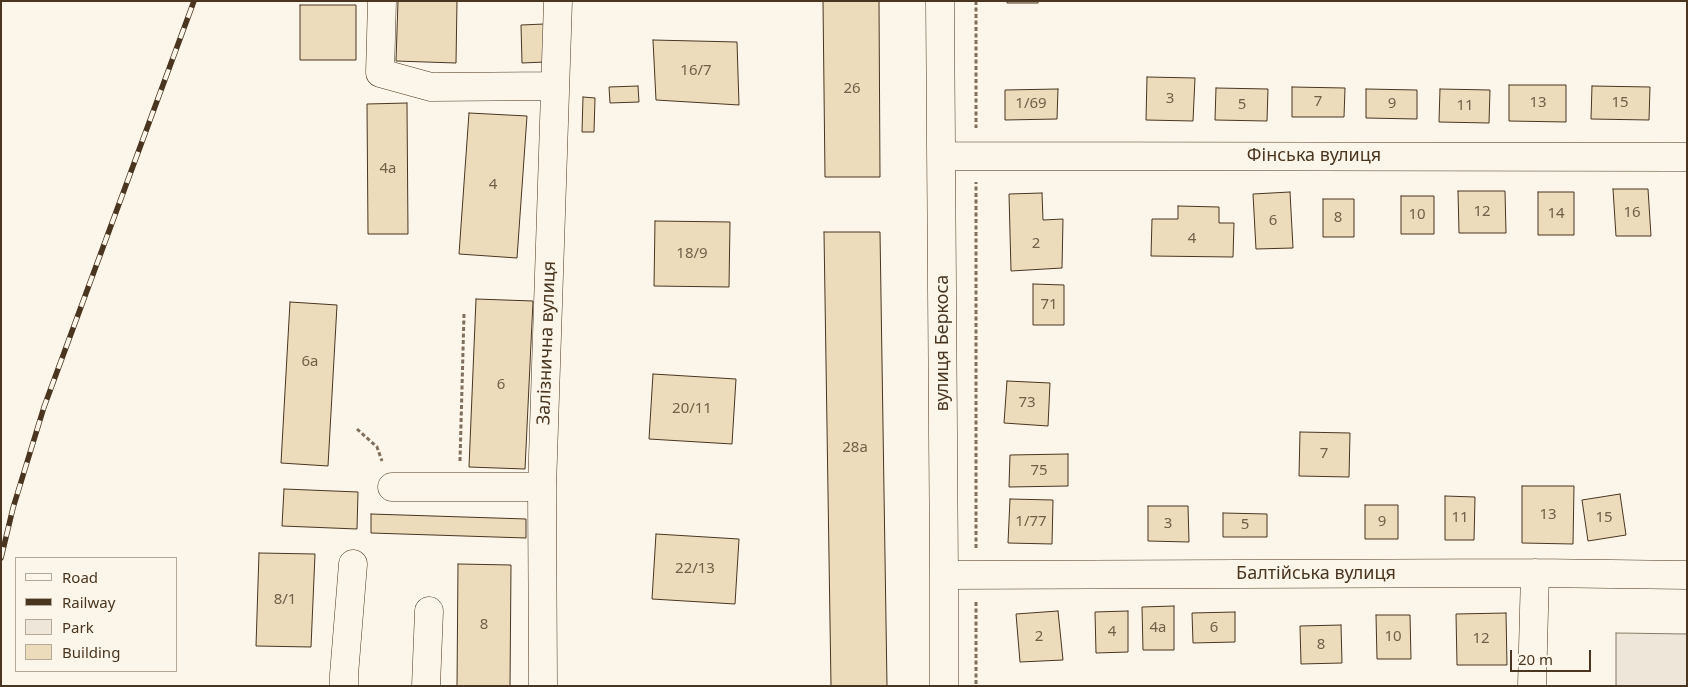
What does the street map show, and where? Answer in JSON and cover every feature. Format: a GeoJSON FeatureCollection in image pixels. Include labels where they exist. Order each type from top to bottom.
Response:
{"type":"FeatureCollection","features":[{"type":"Feature","properties":{"kind":"street"},"geometry":{"type":"LineString","coordinates":[[382,1],[380,73],[432,87],[555,86]]}},
{"type":"Feature","properties":{"kind":"street","name":"Залізнична вулиця"},"geometry":{"type":"LineString","coordinates":[[543,686],[542,487],[558,1]]}},
{"type":"Feature","properties":{"kind":"street","name":"вулиця Беркоса"},"geometry":{"type":"LineString","coordinates":[[940,1],[944,686]]}},
{"type":"Feature","properties":{"kind":"street","name":"Фінська вулиця"},"geometry":{"type":"LineString","coordinates":[[941,156],[1687,157]]}},
{"type":"Feature","properties":{"kind":"street"},"geometry":{"type":"LineString","coordinates":[[392,487],[542,487]]}},
{"type":"Feature","properties":{"kind":"street"},"geometry":{"type":"LineString","coordinates":[[344,686],[353,564]]}},
{"type":"Feature","properties":{"kind":"street"},"geometry":{"type":"LineString","coordinates":[[1532,686],[1535,573]]}},
{"type":"Feature","properties":{"kind":"street","name":"Балтійська вулиця"},"geometry":{"type":"LineString","coordinates":[[944,575],[1535,573],[1687,575]]}},
{"type":"Feature","properties":{"kind":"street"},"geometry":{"type":"LineString","coordinates":[[426,686],[429,611]]}},
{"type":"Feature","properties":{"kind":"path"},"geometry":{"type":"LineString","coordinates":[[976,1],[976,686]]}},
{"type":"Feature","properties":{"kind":"path"},"geometry":{"type":"LineString","coordinates":[[459,487],[464,314]]}},
{"type":"Feature","properties":{"kind":"path"},"geometry":{"type":"LineString","coordinates":[[357,429],[377,447],[392,487]]}},
{"type":"Feature","properties":{"kind":"green space"},"geometry":{"type":"Polygon","coordinates":[[[1616,633],[1687,634],[1687,686],[1616,686],[1616,633]]]}},
{"type":"Feature","properties":{"kind":"building"},"geometry":{"type":"Polygon","coordinates":[[[398,1],[457,1],[456,63],[396,61],[398,1]]]}},
{"type":"Feature","properties":{"kind":"building"},"geometry":{"type":"Polygon","coordinates":[[[823,1],[879,1],[880,177],[825,177],[823,1]]]}},
{"type":"Feature","properties":{"kind":"building"},"geometry":{"type":"Polygon","coordinates":[[[1007,1],[1038,1],[1038,3],[1007,3],[1007,1]]]}},
{"type":"Feature","properties":{"kind":"building"},"geometry":{"type":"Polygon","coordinates":[[[300,5],[356,5],[356,60],[300,60],[300,5]]]}},
{"type":"Feature","properties":{"kind":"building"},"geometry":{"type":"Polygon","coordinates":[[[545,24],[545,62],[522,63],[521,25],[545,24]]]}},
{"type":"Feature","properties":{"kind":"building"},"geometry":{"type":"Polygon","coordinates":[[[653,40],[737,42],[739,105],[656,100],[653,40]]]}},
{"type":"Feature","properties":{"kind":"building"},"geometry":{"type":"Polygon","coordinates":[[[1147,77],[1195,78],[1193,121],[1146,120],[1147,77]]]}},
{"type":"Feature","properties":{"kind":"building"},"geometry":{"type":"Polygon","coordinates":[[[1509,85],[1566,85],[1566,122],[1509,121],[1509,85]]]}},
{"type":"Feature","properties":{"kind":"building"},"geometry":{"type":"Polygon","coordinates":[[[638,86],[639,102],[610,103],[609,87],[638,86]]]}},
{"type":"Feature","properties":{"kind":"building"},"geometry":{"type":"Polygon","coordinates":[[[1592,86],[1650,87],[1649,120],[1591,119],[1592,86]]]}},
{"type":"Feature","properties":{"kind":"building"},"geometry":{"type":"Polygon","coordinates":[[[1292,87],[1345,88],[1344,117],[1292,117],[1292,87]]]}},
{"type":"Feature","properties":{"kind":"building"},"geometry":{"type":"Polygon","coordinates":[[[1216,88],[1268,89],[1267,121],[1215,120],[1216,88]]]}},
{"type":"Feature","properties":{"kind":"building"},"geometry":{"type":"Polygon","coordinates":[[[1058,89],[1057,119],[1005,120],[1005,90],[1058,89]]]}},
{"type":"Feature","properties":{"kind":"building"},"geometry":{"type":"Polygon","coordinates":[[[1366,89],[1417,90],[1417,119],[1366,118],[1366,89]]]}},
{"type":"Feature","properties":{"kind":"building"},"geometry":{"type":"Polygon","coordinates":[[[1440,89],[1490,90],[1489,123],[1439,122],[1440,89]]]}},
{"type":"Feature","properties":{"kind":"building"},"geometry":{"type":"Polygon","coordinates":[[[583,97],[595,98],[594,132],[582,132],[583,97]]]}},
{"type":"Feature","properties":{"kind":"building"},"geometry":{"type":"Polygon","coordinates":[[[407,103],[408,234],[368,234],[367,104],[407,103]]]}},
{"type":"Feature","properties":{"kind":"building"},"geometry":{"type":"Polygon","coordinates":[[[469,113],[527,116],[517,258],[459,254],[469,113]]]}},
{"type":"Feature","properties":{"kind":"building"},"geometry":{"type":"Polygon","coordinates":[[[1613,189],[1648,189],[1651,236],[1616,236],[1613,189]]]}},
{"type":"Feature","properties":{"kind":"building"},"geometry":{"type":"Polygon","coordinates":[[[1458,191],[1505,191],[1506,233],[1459,233],[1458,191]]]}},
{"type":"Feature","properties":{"kind":"building"},"geometry":{"type":"Polygon","coordinates":[[[1290,192],[1293,248],[1256,249],[1253,194],[1290,192]]]}},
{"type":"Feature","properties":{"kind":"building"},"geometry":{"type":"Polygon","coordinates":[[[1538,192],[1574,192],[1574,235],[1538,235],[1538,192]]]}},
{"type":"Feature","properties":{"kind":"building"},"geometry":{"type":"Polygon","coordinates":[[[1042,193],[1043,220],[1063,219],[1062,268],[1011,271],[1009,194],[1042,193]]]}},
{"type":"Feature","properties":{"kind":"building"},"geometry":{"type":"Polygon","coordinates":[[[1401,196],[1434,196],[1434,234],[1401,234],[1401,196]]]}},
{"type":"Feature","properties":{"kind":"building"},"geometry":{"type":"Polygon","coordinates":[[[1323,199],[1354,199],[1354,237],[1323,237],[1323,199]]]}},
{"type":"Feature","properties":{"kind":"building"},"geometry":{"type":"Polygon","coordinates":[[[1178,206],[1219,207],[1219,223],[1234,223],[1233,257],[1151,256],[1152,219],[1178,219],[1178,206]]]}},
{"type":"Feature","properties":{"kind":"building"},"geometry":{"type":"Polygon","coordinates":[[[655,221],[730,222],[729,287],[654,286],[655,221]]]}},
{"type":"Feature","properties":{"kind":"building"},"geometry":{"type":"Polygon","coordinates":[[[824,232],[880,232],[887,686],[831,686],[824,232]]]}},
{"type":"Feature","properties":{"kind":"building"},"geometry":{"type":"Polygon","coordinates":[[[1033,284],[1064,285],[1064,325],[1033,325],[1033,284]]]}},
{"type":"Feature","properties":{"kind":"building"},"geometry":{"type":"Polygon","coordinates":[[[476,299],[533,301],[525,469],[469,467],[476,299]]]}},
{"type":"Feature","properties":{"kind":"building"},"geometry":{"type":"Polygon","coordinates":[[[290,302],[337,305],[328,466],[281,463],[290,302]]]}},
{"type":"Feature","properties":{"kind":"building"},"geometry":{"type":"Polygon","coordinates":[[[653,374],[736,379],[732,444],[649,439],[653,374]]]}},
{"type":"Feature","properties":{"kind":"building"},"geometry":{"type":"Polygon","coordinates":[[[1007,381],[1050,383],[1048,426],[1004,423],[1007,381]]]}},
{"type":"Feature","properties":{"kind":"building"},"geometry":{"type":"Polygon","coordinates":[[[1300,432],[1350,433],[1349,477],[1299,476],[1300,432]]]}},
{"type":"Feature","properties":{"kind":"building"},"geometry":{"type":"Polygon","coordinates":[[[1068,454],[1068,486],[1009,487],[1010,455],[1068,454]]]}},
{"type":"Feature","properties":{"kind":"building"},"geometry":{"type":"Polygon","coordinates":[[[1522,486],[1574,486],[1573,544],[1522,543],[1522,486]]]}},
{"type":"Feature","properties":{"kind":"building"},"geometry":{"type":"Polygon","coordinates":[[[284,489],[358,492],[357,529],[282,526],[284,489]]]}},
{"type":"Feature","properties":{"kind":"building"},"geometry":{"type":"Polygon","coordinates":[[[1620,494],[1626,535],[1588,541],[1582,500],[1620,494]]]}},
{"type":"Feature","properties":{"kind":"building"},"geometry":{"type":"Polygon","coordinates":[[[1445,496],[1475,497],[1474,540],[1445,540],[1445,496]]]}},
{"type":"Feature","properties":{"kind":"building"},"geometry":{"type":"Polygon","coordinates":[[[1010,499],[1053,500],[1052,544],[1008,543],[1010,499]]]}},
{"type":"Feature","properties":{"kind":"building"},"geometry":{"type":"Polygon","coordinates":[[[1365,505],[1398,505],[1398,539],[1365,539],[1365,505]]]}},
{"type":"Feature","properties":{"kind":"building"},"geometry":{"type":"Polygon","coordinates":[[[1148,506],[1188,506],[1189,542],[1148,541],[1148,506]]]}},
{"type":"Feature","properties":{"kind":"building"},"geometry":{"type":"Polygon","coordinates":[[[1223,513],[1267,514],[1267,537],[1223,537],[1223,513]]]}},
{"type":"Feature","properties":{"kind":"building"},"geometry":{"type":"Polygon","coordinates":[[[371,514],[526,519],[526,538],[371,533],[371,514]]]}},
{"type":"Feature","properties":{"kind":"building"},"geometry":{"type":"Polygon","coordinates":[[[656,534],[739,539],[735,604],[652,599],[656,534]]]}},
{"type":"Feature","properties":{"kind":"building"},"geometry":{"type":"Polygon","coordinates":[[[259,553],[315,554],[311,647],[256,646],[259,553]]]}},
{"type":"Feature","properties":{"kind":"building"},"geometry":{"type":"Polygon","coordinates":[[[458,564],[511,565],[510,686],[457,686],[458,564]]]}},
{"type":"Feature","properties":{"kind":"building"},"geometry":{"type":"Polygon","coordinates":[[[1174,606],[1174,650],[1143,650],[1142,607],[1174,606]]]}},
{"type":"Feature","properties":{"kind":"building"},"geometry":{"type":"Polygon","coordinates":[[[1058,611],[1063,660],[1020,662],[1016,614],[1058,611]]]}},
{"type":"Feature","properties":{"kind":"building"},"geometry":{"type":"Polygon","coordinates":[[[1128,611],[1128,652],[1096,653],[1095,612],[1128,611]]]}},
{"type":"Feature","properties":{"kind":"building"},"geometry":{"type":"Polygon","coordinates":[[[1235,612],[1235,642],[1193,643],[1192,613],[1235,612]]]}},
{"type":"Feature","properties":{"kind":"building"},"geometry":{"type":"Polygon","coordinates":[[[1506,613],[1507,665],[1457,665],[1456,614],[1506,613]]]}},
{"type":"Feature","properties":{"kind":"building"},"geometry":{"type":"Polygon","coordinates":[[[1376,615],[1410,615],[1411,659],[1377,659],[1376,615]]]}},
{"type":"Feature","properties":{"kind":"building"},"geometry":{"type":"Polygon","coordinates":[[[1341,625],[1342,663],[1301,664],[1300,626],[1341,625]]]}},
{"type":"Feature","properties":{"kind":"railway"},"geometry":{"type":"LineString","coordinates":[[1,558],[13,508],[44,407],[194,1]]}}]}
